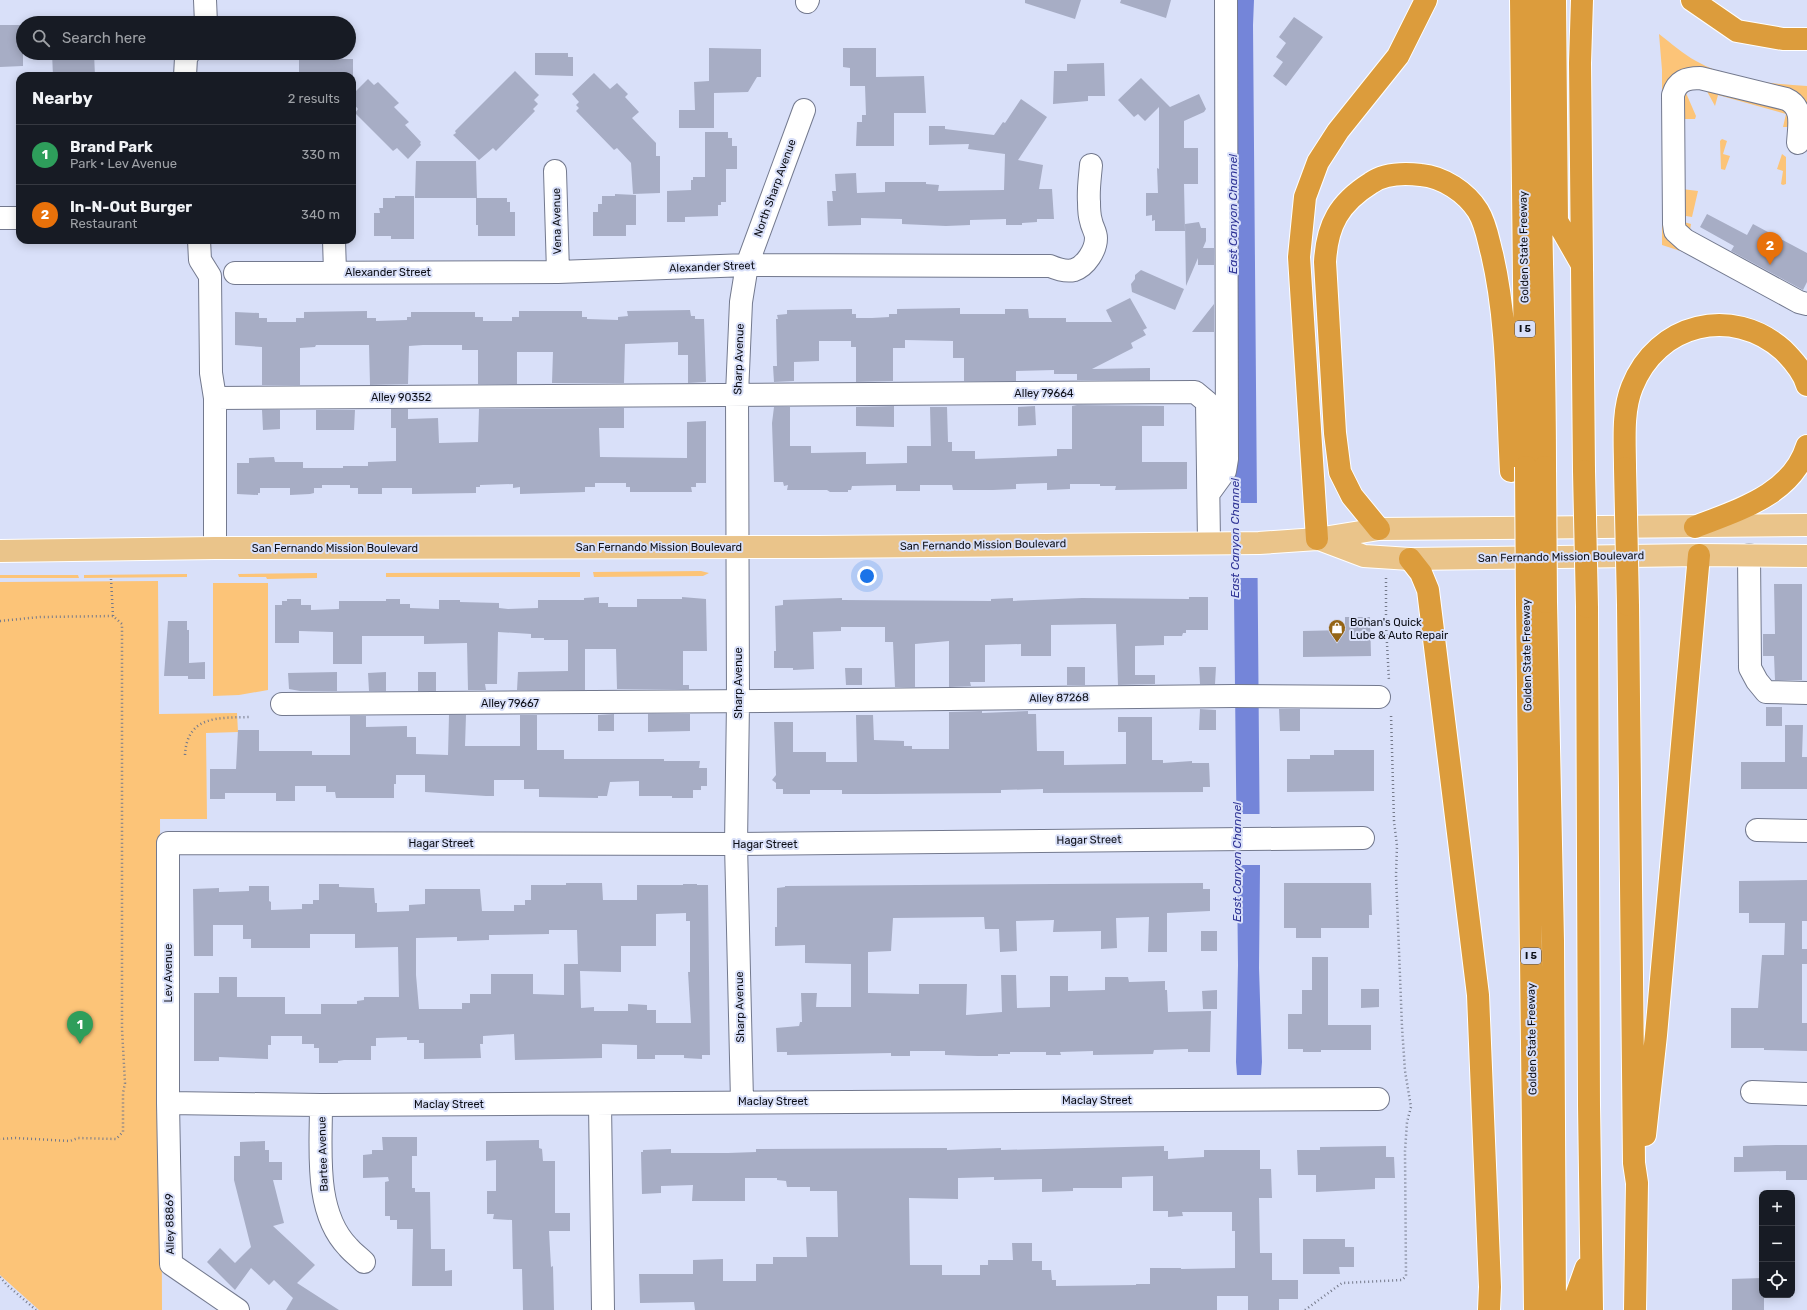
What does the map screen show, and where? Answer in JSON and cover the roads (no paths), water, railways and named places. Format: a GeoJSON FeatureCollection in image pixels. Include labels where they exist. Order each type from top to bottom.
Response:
{"type":"FeatureCollection","features":[{"type":"Feature","properties":{"kind":"highway"},"geometry":{"type":"LineString","coordinates":[[1317,539],[1299,257],[1305,197],[1318,162],[1338,131],[1398,56],[1426,0]]}},
{"type":"Feature","properties":{"kind":"highway","name":"Golden State Freeway"},"geometry":{"type":"LineString","coordinates":[[1521,0],[1528,468],[1537,602],[1535,1310]]}},
{"type":"Feature","properties":{"kind":"highway"},"geometry":{"type":"LineString","coordinates":[[1528,468],[1542,243],[1538,92],[1540,0]]}},
{"type":"Feature","properties":{"kind":"highway"},"geometry":{"type":"LineString","coordinates":[[1555,0],[1558,221],[1582,266]]}},
{"type":"Feature","properties":{"kind":"highway"},"geometry":{"type":"LineString","coordinates":[[1582,0],[1580,63],[1584,471],[1587,607],[1592,1310]]}},
{"type":"Feature","properties":{"kind":"highway"},"geometry":{"type":"LineString","coordinates":[[1692,0],[1737,31],[1783,39],[1807,39]]}},
{"type":"Feature","properties":{"kind":"highway"},"geometry":{"type":"LineString","coordinates":[[1380,529],[1352,496],[1340,472],[1335,433],[1325,262],[1326,242],[1333,222],[1343,206],[1355,192],[1374,181],[1391,175],[1409,174],[1427,176],[1442,181],[1456,189],[1477,211],[1486,228],[1496,270],[1502,318],[1528,468]]}},
{"type":"Feature","properties":{"kind":"highway"},"geometry":{"type":"LineString","coordinates":[[1635,1310],[1637,1183],[1634,1163],[1628,605],[1625,468],[1627,404],[1632,387],[1640,371],[1652,355],[1680,333],[1697,327],[1716,324],[1732,325],[1764,336],[1789,356],[1798,367],[1807,385]]}},
{"type":"Feature","properties":{"kind":"highway"},"geometry":{"type":"LineString","coordinates":[[1695,527],[1753,504],[1772,492],[1787,480],[1798,467],[1807,446]]}},
{"type":"Feature","properties":{"kind":"highway"},"geometry":{"type":"LineString","coordinates":[[1637,1183],[1642,1164],[1656,1035],[1699,555]]}},
{"type":"Feature","properties":{"kind":"highway"},"geometry":{"type":"LineString","coordinates":[[1410,559],[1420,573],[1428,590],[1478,995],[1490,1287],[1489,1310]]}},
{"type":"Feature","properties":{"kind":"highway"},"geometry":{"type":"LineString","coordinates":[[1537,602],[1553,941],[1555,1310]]}},
{"type":"Feature","properties":{"kind":"highway"},"geometry":{"type":"LineString","coordinates":[[1571,1310],[1591,1256]]}},
{"type":"Feature","properties":{"kind":"main road","name":"San Fernando Mission Boulevard"},"geometry":{"type":"LineString","coordinates":[[0,551],[215,548],[738,547],[1209,542],[1259,543],[1317,539],[1380,529],[1807,525]]}},
{"type":"Feature","properties":{"kind":"main road","name":"San Fernando Mission Boulevard"},"geometry":{"type":"LineString","coordinates":[[1317,539],[1364,556],[1410,559],[1699,555],[1807,556]]}},
{"type":"Feature","properties":{"kind":"street"},"geometry":{"type":"LineString","coordinates":[[205,0],[206,16]]}},
{"type":"Feature","properties":{"kind":"street"},"geometry":{"type":"LineString","coordinates":[[1209,493],[1225,472],[1227,459],[1226,0]]}},
{"type":"Feature","properties":{"kind":"street"},"geometry":{"type":"LineString","coordinates":[[185,72],[186,60]]}},
{"type":"Feature","properties":{"kind":"street"},"geometry":{"type":"LineString","coordinates":[[1798,143],[1799,113],[1797,107],[1786,99],[1700,78],[1686,79],[1675,88],[1673,102],[1675,231],[1685,240],[1800,302],[1807,304]]}},
{"type":"Feature","properties":{"kind":"street","name":"North Sharp Avenue"},"geometry":{"type":"LineString","coordinates":[[747,265],[804,110]]}},
{"type":"Feature","properties":{"kind":"street","name":"Alexander Street"},"geometry":{"type":"LineString","coordinates":[[235,274],[335,272],[558,272],[747,265],[1050,266],[1060,270],[1073,270],[1089,258],[1095,248],[1095,230],[1090,220],[1090,165]]}},
{"type":"Feature","properties":{"kind":"street","name":"Vena Avenue"},"geometry":{"type":"LineString","coordinates":[[555,171],[558,272]]}},
{"type":"Feature","properties":{"kind":"street"},"geometry":{"type":"LineString","coordinates":[[0,218],[16,218]]}},
{"type":"Feature","properties":{"kind":"street"},"geometry":{"type":"LineString","coordinates":[[199,244],[200,260],[210,276],[211,373],[215,398],[215,548]]}},
{"type":"Feature","properties":{"kind":"street"},"geometry":{"type":"LineString","coordinates":[[334,244],[335,272]]}},
{"type":"Feature","properties":{"kind":"street","name":"Sharp Avenue"},"geometry":{"type":"LineString","coordinates":[[742,1101],[736,844],[738,702],[737,394],[741,302],[747,265]]}},
{"type":"Feature","properties":{"kind":"street","name":"Alley 79664"},"geometry":{"type":"LineString","coordinates":[[737,394],[1195,392],[1207,402],[1209,542]]}},
{"type":"Feature","properties":{"kind":"street","name":"Alley 90352"},"geometry":{"type":"LineString","coordinates":[[215,398],[737,394]]}},
{"type":"Feature","properties":{"kind":"street"},"geometry":{"type":"LineString","coordinates":[[1749,555],[1750,668],[1756,681],[1766,692],[1807,693]]}},
{"type":"Feature","properties":{"kind":"street","name":"Alley 87268"},"geometry":{"type":"LineString","coordinates":[[738,702],[1234,696],[1386,697]]}},
{"type":"Feature","properties":{"kind":"street","name":"Alley 79667"},"geometry":{"type":"LineString","coordinates":[[282,704],[738,702]]}},
{"type":"Feature","properties":{"kind":"street"},"geometry":{"type":"LineString","coordinates":[[1757,830],[1807,832]]}},
{"type":"Feature","properties":{"kind":"street","name":"Hagar Street"},"geometry":{"type":"LineString","coordinates":[[168,843],[736,844],[1363,838]]}},
{"type":"Feature","properties":{"kind":"street","name":"Lev Avenue"},"geometry":{"type":"LineString","coordinates":[[168,843],[168,1103]]}},
{"type":"Feature","properties":{"kind":"street"},"geometry":{"type":"LineString","coordinates":[[1752,1092],[1807,1094]]}},
{"type":"Feature","properties":{"kind":"street","name":"Maclay Street"},"geometry":{"type":"LineString","coordinates":[[168,1103],[321,1105],[600,1104],[742,1101],[1378,1099]]}},
{"type":"Feature","properties":{"kind":"street","name":"Alley 88869"},"geometry":{"type":"LineString","coordinates":[[168,1103],[171,1264],[238,1310]]}},
{"type":"Feature","properties":{"kind":"street"},"geometry":{"type":"LineString","coordinates":[[600,1104],[603,1310]]}},
{"type":"Feature","properties":{"kind":"street","name":"Bartee Avenue"},"geometry":{"type":"LineString","coordinates":[[321,1105],[322,1190],[331,1218],[338,1233],[347,1247],[364,1262]]}},
{"type":"Feature","properties":{"kind":"water","name":"East Canyon Channel"},"geometry":{"type":"Polygon","coordinates":[[[1234,0],[1254,0],[1260,867],[1259,968],[1262,1062],[1261,1075],[1237,1075],[1236,1062],[1238,965],[1233,502],[1236,468],[1234,0]]]}},
{"type":"Feature","properties":{"kind":"place","name":"In-N-Out Burger"},"geometry":{"type":"Point","coordinates":[1770,265]}},
{"type":"Feature","properties":{"kind":"place","name":"Bohan's Quick Lube & Auto Repair"},"geometry":{"type":"Point","coordinates":[1337,643]}},
{"type":"Feature","properties":{"kind":"place","name":"Brand Park"},"geometry":{"type":"Point","coordinates":[80,1044]}}]}
